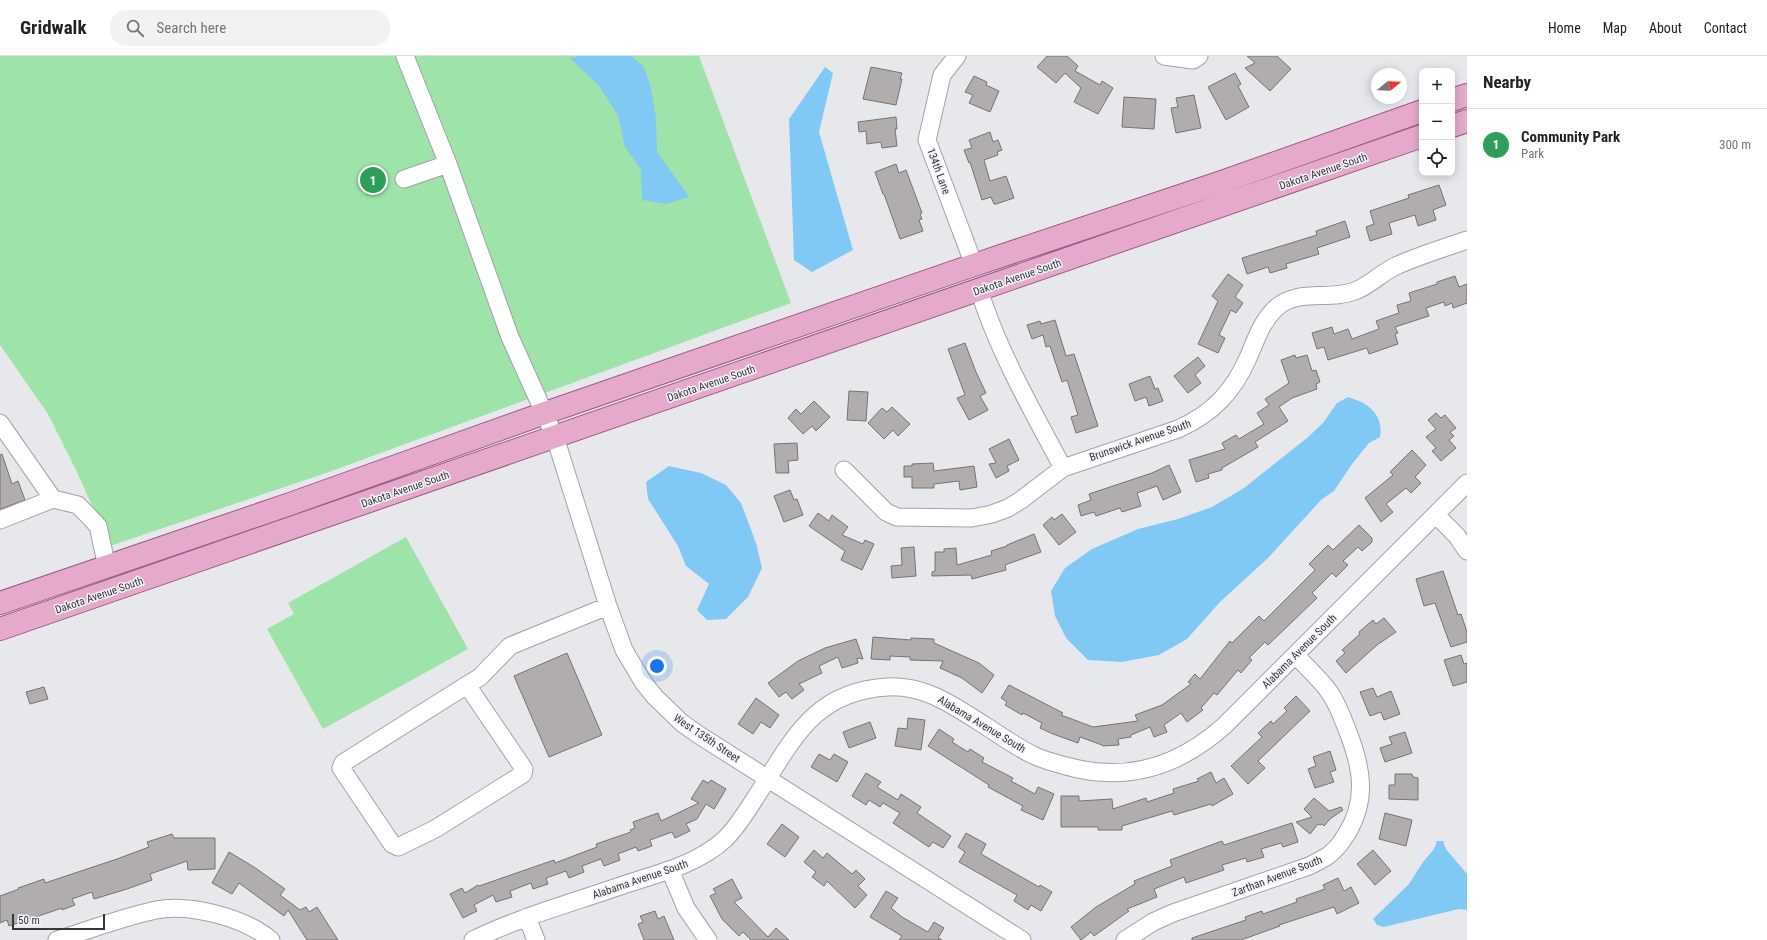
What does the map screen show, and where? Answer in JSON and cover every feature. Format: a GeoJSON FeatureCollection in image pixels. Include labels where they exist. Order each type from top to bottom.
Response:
{"type":"FeatureCollection","features":[{"type":"Feature","properties":{"kind":"main road"},"geometry":{"type":"LineString","coordinates":[[1455,99],[1467,95]]}},
{"type":"Feature","properties":{"kind":"main road","name":"Dakota Avenue South"},"geometry":{"type":"LineString","coordinates":[[0,603],[290,504],[545,413],[974,265],[1219,183],[1419,112]]}},
{"type":"Feature","properties":{"kind":"main road"},"geometry":{"type":"LineString","coordinates":[[1455,125],[1467,121]]}},
{"type":"Feature","properties":{"kind":"main road","name":"Dakota Avenue South"},"geometry":{"type":"LineString","coordinates":[[0,629],[1419,137]]}},
{"type":"Feature","properties":{"kind":"street","name":"West 135th Street"},"geometry":{"type":"LineString","coordinates":[[405,56],[448,164],[510,337],[555,437],[608,606],[624,650],[643,682],[655,697],[682,723],[1022,940]]}},
{"type":"Feature","properties":{"kind":"street","name":"134th Lane"},"geometry":{"type":"LineString","coordinates":[[957,56],[942,75],[928,140],[974,265]]}},
{"type":"Feature","properties":{"kind":"street"},"geometry":{"type":"LineString","coordinates":[[1164,56],[1193,60],[1199,56]]}},
{"type":"Feature","properties":{"kind":"street"},"geometry":{"type":"LineString","coordinates":[[404,180],[448,164]]}},
{"type":"Feature","properties":{"kind":"street","name":"Brunswick Avenue South"},"geometry":{"type":"LineString","coordinates":[[844,470],[886,512],[897,517],[972,518],[992,514],[1008,508],[1063,468],[1178,429],[1194,422],[1207,413],[1232,388],[1248,358],[1257,334],[1266,320],[1277,308],[1290,300],[1304,296],[1338,295],[1354,291],[1398,265],[1467,240]]}},
{"type":"Feature","properties":{"kind":"street"},"geometry":{"type":"LineString","coordinates":[[979,290],[985,311],[1011,371],[1063,468]]}},
{"type":"Feature","properties":{"kind":"street"},"geometry":{"type":"LineString","coordinates":[[0,423],[53,498]]}},
{"type":"Feature","properties":{"kind":"street","name":"Alabama Avenue South"},"geometry":{"type":"LineString","coordinates":[[473,940],[527,917],[670,870],[699,857],[724,839],[738,825],[801,729],[815,714],[830,702],[850,693],[890,686],[928,692],[950,703],[1034,756],[1078,770],[1102,773],[1122,773],[1146,769],[1170,762],[1190,752],[1209,739],[1467,483]]}},
{"type":"Feature","properties":{"kind":"street"},"geometry":{"type":"LineString","coordinates":[[0,520],[53,498],[78,505],[98,526],[107,567]]}},
{"type":"Feature","properties":{"kind":"street"},"geometry":{"type":"LineString","coordinates":[[1436,515],[1457,536],[1467,551]]}},
{"type":"Feature","properties":{"kind":"street"},"geometry":{"type":"LineString","coordinates":[[467,685],[524,769],[523,774],[435,829],[398,846],[392,844],[341,768],[342,763],[467,685],[480,677],[510,646],[608,606]]}},
{"type":"Feature","properties":{"kind":"street","name":"Zarthan Avenue South"},"geometry":{"type":"LineString","coordinates":[[1125,940],[1153,922],[1173,913],[1309,866],[1327,857],[1340,844],[1351,826],[1358,809],[1361,789],[1360,774],[1355,752],[1331,694],[1318,678],[1295,655]]}},
{"type":"Feature","properties":{"kind":"street"},"geometry":{"type":"LineString","coordinates":[[670,870],[686,908],[708,940]]}},
{"type":"Feature","properties":{"kind":"street"},"geometry":{"type":"LineString","coordinates":[[57,940],[158,910],[191,909],[226,916],[260,931],[271,940]]}},
{"type":"Feature","properties":{"kind":"street"},"geometry":{"type":"LineString","coordinates":[[527,917],[536,940]]}},
{"type":"Feature","properties":{"kind":"green space"},"geometry":{"type":"Polygon","coordinates":[[[0,56],[699,56],[791,303],[326,473],[110,546],[76,470],[48,414],[0,345],[0,56]]]}},
{"type":"Feature","properties":{"kind":"green space"},"geometry":{"type":"Polygon","coordinates":[[[406,537],[468,649],[323,729],[267,629],[294,614],[288,603],[406,537]]]}},
{"type":"Feature","properties":{"kind":"water"},"geometry":{"type":"Polygon","coordinates":[[[580,56],[631,56],[643,66],[650,84],[656,118],[657,152],[689,197],[666,204],[642,200],[641,170],[625,147],[618,115],[599,86],[570,58],[580,56]]]}},
{"type":"Feature","properties":{"kind":"water"},"geometry":{"type":"Polygon","coordinates":[[[825,67],[833,73],[819,132],[853,250],[812,272],[794,260],[789,119],[825,67]]]}},
{"type":"Feature","properties":{"kind":"water"},"geometry":{"type":"Polygon","coordinates":[[[1348,397],[1368,406],[1377,416],[1381,429],[1380,437],[1369,443],[1352,464],[1334,491],[1322,499],[1268,558],[1220,602],[1187,639],[1159,655],[1122,662],[1088,660],[1066,638],[1055,616],[1051,591],[1065,568],[1092,549],[1138,529],[1178,519],[1212,507],[1244,488],[1307,438],[1323,423],[1337,403],[1348,397]]]}},
{"type":"Feature","properties":{"kind":"water"},"geometry":{"type":"Polygon","coordinates":[[[669,466],[701,473],[726,485],[741,503],[756,543],[762,568],[748,597],[726,619],[707,620],[697,610],[709,584],[686,566],[678,546],[648,499],[646,482],[669,466]]]}},
{"type":"Feature","properties":{"kind":"water"},"geometry":{"type":"Polygon","coordinates":[[[1437,841],[1443,841],[1446,849],[1467,874],[1467,910],[1459,909],[1384,927],[1377,925],[1373,919],[1409,884],[1423,862],[1434,849],[1437,841]]]}},
{"type":"Feature","properties":{"kind":"building"},"geometry":{"type":"Polygon","coordinates":[[[1047,56],[1067,56],[1078,66],[1075,71],[1100,85],[1102,81],[1113,88],[1098,114],[1074,102],[1081,88],[1065,73],[1056,83],[1037,67],[1047,56]]]}},
{"type":"Feature","properties":{"kind":"building"},"geometry":{"type":"Polygon","coordinates":[[[1247,56],[1277,56],[1291,69],[1270,91],[1245,68],[1255,63],[1247,56]]]}},
{"type":"Feature","properties":{"kind":"building"},"geometry":{"type":"Polygon","coordinates":[[[871,67],[902,73],[896,105],[863,99],[871,67]]]}},
{"type":"Feature","properties":{"kind":"building"},"geometry":{"type":"Polygon","coordinates":[[[1235,73],[1241,84],[1238,86],[1249,107],[1226,120],[1208,87],[1235,73]]]}},
{"type":"Feature","properties":{"kind":"building"},"geometry":{"type":"Polygon","coordinates":[[[974,76],[987,82],[986,85],[999,91],[990,112],[969,103],[973,95],[965,92],[974,76]]]}},
{"type":"Feature","properties":{"kind":"building"},"geometry":{"type":"Polygon","coordinates":[[[1194,95],[1201,128],[1176,133],[1171,108],[1178,107],[1176,98],[1194,95]]]}},
{"type":"Feature","properties":{"kind":"building"},"geometry":{"type":"Polygon","coordinates":[[[1124,97],[1156,99],[1154,129],[1122,127],[1124,97]]]}},
{"type":"Feature","properties":{"kind":"building"},"geometry":{"type":"Polygon","coordinates":[[[896,117],[897,129],[895,129],[897,146],[882,148],[881,142],[867,144],[866,131],[859,132],[858,122],[896,117]]]}},
{"type":"Feature","properties":{"kind":"building"},"geometry":{"type":"Polygon","coordinates":[[[990,132],[993,142],[998,140],[1002,150],[997,152],[998,155],[984,160],[990,181],[1006,176],[1014,198],[996,204],[994,204],[991,197],[982,200],[970,162],[969,163],[964,150],[972,148],[969,140],[990,132]]]}},
{"type":"Feature","properties":{"kind":"building"},"geometry":{"type":"Polygon","coordinates":[[[896,164],[899,173],[906,170],[922,213],[920,214],[922,219],[919,220],[923,231],[900,239],[875,172],[896,164]]]}},
{"type":"Feature","properties":{"kind":"building"},"geometry":{"type":"Polygon","coordinates":[[[1439,185],[1446,205],[1433,210],[1436,220],[1418,226],[1415,215],[1389,223],[1392,234],[1370,241],[1366,227],[1374,224],[1370,211],[1409,198],[1408,195],[1439,185]]]}},
{"type":"Feature","properties":{"kind":"building"},"geometry":{"type":"Polygon","coordinates":[[[1345,221],[1350,237],[1317,248],[1319,254],[1286,264],[1287,268],[1270,273],[1268,267],[1247,274],[1242,258],[1317,235],[1316,231],[1345,221]]]}},
{"type":"Feature","properties":{"kind":"building"},"geometry":{"type":"Polygon","coordinates":[[[1228,274],[1243,285],[1235,297],[1243,303],[1236,313],[1231,310],[1219,335],[1225,338],[1218,353],[1198,344],[1218,301],[1212,296],[1228,274]]]}},
{"type":"Feature","properties":{"kind":"building"},"geometry":{"type":"Polygon","coordinates":[[[1455,276],[1459,287],[1467,284],[1467,303],[1453,308],[1452,303],[1445,306],[1444,302],[1426,308],[1429,316],[1395,327],[1398,333],[1395,334],[1398,344],[1369,354],[1367,348],[1328,360],[1324,347],[1317,349],[1312,333],[1332,327],[1334,334],[1348,329],[1352,339],[1379,329],[1376,321],[1399,313],[1397,305],[1411,301],[1409,293],[1437,284],[1437,282],[1455,276]]]}},
{"type":"Feature","properties":{"kind":"building"},"geometry":{"type":"Polygon","coordinates":[[[1055,320],[1066,356],[1074,354],[1098,426],[1076,433],[1071,417],[1078,415],[1067,380],[1062,382],[1050,346],[1046,347],[1043,335],[1032,339],[1027,325],[1040,321],[1041,324],[1055,320]]]}},
{"type":"Feature","properties":{"kind":"building"},"geometry":{"type":"Polygon","coordinates":[[[965,343],[986,393],[980,396],[988,410],[969,420],[957,398],[965,395],[948,349],[965,343]]]}},
{"type":"Feature","properties":{"kind":"building"},"geometry":{"type":"Polygon","coordinates":[[[1295,355],[1296,358],[1307,355],[1312,371],[1316,370],[1320,382],[1316,384],[1317,389],[1292,398],[1279,407],[1288,421],[1255,442],[1258,447],[1222,468],[1222,470],[1208,474],[1209,478],[1196,482],[1189,460],[1225,449],[1222,443],[1236,435],[1239,439],[1264,424],[1257,413],[1269,405],[1265,399],[1289,383],[1281,360],[1295,355]]]}},
{"type":"Feature","properties":{"kind":"building"},"geometry":{"type":"Polygon","coordinates":[[[1198,357],[1205,366],[1195,375],[1201,383],[1188,393],[1174,376],[1198,357]]]}},
{"type":"Feature","properties":{"kind":"building"},"geometry":{"type":"Polygon","coordinates":[[[1150,376],[1155,389],[1158,388],[1163,401],[1149,406],[1146,397],[1135,401],[1129,384],[1150,376]]]}},
{"type":"Feature","properties":{"kind":"building"},"geometry":{"type":"Polygon","coordinates":[[[849,391],[868,392],[866,421],[847,420],[849,391]]]}},
{"type":"Feature","properties":{"kind":"building"},"geometry":{"type":"Polygon","coordinates":[[[814,401],[830,417],[816,431],[812,426],[803,434],[788,418],[796,409],[801,414],[814,401]]]}},
{"type":"Feature","properties":{"kind":"building"},"geometry":{"type":"Polygon","coordinates":[[[892,407],[910,424],[898,436],[893,430],[884,439],[868,423],[882,408],[887,412],[892,407]]]}},
{"type":"Feature","properties":{"kind":"building"},"geometry":{"type":"Polygon","coordinates":[[[1436,413],[1441,418],[1445,415],[1456,428],[1450,432],[1454,436],[1449,440],[1456,448],[1441,461],[1432,451],[1436,448],[1426,437],[1436,429],[1428,420],[1436,413]]]}},
{"type":"Feature","properties":{"kind":"building"},"geometry":{"type":"Polygon","coordinates":[[[1009,439],[1019,460],[1007,466],[1009,471],[996,478],[989,464],[996,463],[989,449],[1009,439]]]}},
{"type":"Feature","properties":{"kind":"building"},"geometry":{"type":"Polygon","coordinates":[[[797,443],[798,460],[788,461],[789,473],[776,473],[774,444],[797,443]]]}},
{"type":"Feature","properties":{"kind":"building"},"geometry":{"type":"Polygon","coordinates":[[[1412,450],[1426,465],[1415,477],[1421,483],[1411,493],[1406,488],[1386,504],[1393,512],[1381,522],[1365,498],[1393,475],[1390,472],[1412,450]]]}},
{"type":"Feature","properties":{"kind":"building"},"geometry":{"type":"Polygon","coordinates":[[[2,454],[12,484],[18,481],[25,500],[0,509],[0,455],[2,454]]]}},
{"type":"Feature","properties":{"kind":"building"},"geometry":{"type":"Polygon","coordinates":[[[933,463],[934,471],[974,466],[977,487],[960,490],[959,481],[934,484],[934,488],[912,488],[912,477],[904,477],[904,466],[933,463]]]}},
{"type":"Feature","properties":{"kind":"building"},"geometry":{"type":"Polygon","coordinates":[[[1169,465],[1181,492],[1163,500],[1157,486],[1137,493],[1141,506],[1122,512],[1120,508],[1096,516],[1094,512],[1081,516],[1078,505],[1091,500],[1089,494],[1152,473],[1169,465]]]}},
{"type":"Feature","properties":{"kind":"building"},"geometry":{"type":"Polygon","coordinates":[[[790,490],[794,500],[797,499],[803,515],[784,522],[774,496],[790,490]]]}},
{"type":"Feature","properties":{"kind":"building"},"geometry":{"type":"Polygon","coordinates":[[[818,513],[829,521],[832,515],[848,527],[842,535],[863,544],[865,540],[874,544],[862,570],[841,560],[845,551],[809,526],[818,513]]]}},
{"type":"Feature","properties":{"kind":"building"},"geometry":{"type":"Polygon","coordinates":[[[1062,514],[1076,532],[1059,545],[1043,525],[1052,517],[1054,520],[1062,514]]]}},
{"type":"Feature","properties":{"kind":"building"},"geometry":{"type":"Polygon","coordinates":[[[1359,525],[1372,538],[1372,542],[1362,551],[1358,547],[1343,561],[1348,565],[1336,577],[1332,573],[1312,593],[1317,598],[1268,645],[1265,642],[1249,658],[1252,660],[1241,673],[1238,670],[1217,695],[1214,693],[1201,708],[1203,710],[1187,722],[1181,713],[1164,725],[1167,732],[1154,737],[1150,727],[1131,735],[1131,737],[1118,739],[1119,745],[1103,746],[1080,737],[1078,743],[1040,728],[1042,723],[1023,713],[1022,715],[1005,705],[1007,702],[1001,698],[1009,685],[1063,713],[1061,715],[1093,727],[1138,721],[1135,715],[1162,705],[1191,684],[1188,682],[1195,674],[1200,679],[1230,641],[1232,643],[1259,616],[1264,621],[1315,570],[1309,564],[1328,545],[1333,550],[1359,525]]]}},
{"type":"Feature","properties":{"kind":"building"},"geometry":{"type":"Polygon","coordinates":[[[1034,534],[1041,552],[1005,565],[1006,570],[972,579],[971,575],[932,576],[932,572],[935,571],[935,552],[944,552],[944,549],[956,548],[957,565],[992,555],[991,551],[1007,546],[1034,534]]]}},
{"type":"Feature","properties":{"kind":"building"},"geometry":{"type":"Polygon","coordinates":[[[914,547],[916,576],[892,578],[891,566],[902,565],[901,548],[914,547]]]}},
{"type":"Feature","properties":{"kind":"building"},"geometry":{"type":"Polygon","coordinates":[[[1443,571],[1458,615],[1461,614],[1467,632],[1467,642],[1451,647],[1435,603],[1424,606],[1416,579],[1443,571]]]}},
{"type":"Feature","properties":{"kind":"building"},"geometry":{"type":"Polygon","coordinates":[[[1384,618],[1396,632],[1377,645],[1346,673],[1336,661],[1345,653],[1342,650],[1373,620],[1376,624],[1384,618]]]}},
{"type":"Feature","properties":{"kind":"building"},"geometry":{"type":"Polygon","coordinates":[[[873,637],[911,640],[911,638],[934,639],[934,643],[979,663],[994,675],[982,693],[962,678],[940,668],[943,661],[910,660],[910,657],[890,656],[890,660],[871,659],[873,637]]]}},
{"type":"Feature","properties":{"kind":"building"},"geometry":{"type":"Polygon","coordinates":[[[856,639],[863,659],[857,658],[858,663],[842,668],[838,657],[819,666],[822,673],[799,684],[804,690],[792,699],[786,692],[779,697],[768,683],[798,661],[825,648],[856,639]]]}},
{"type":"Feature","properties":{"kind":"building"},"geometry":{"type":"Polygon","coordinates":[[[567,653],[602,735],[549,757],[514,676],[567,653]]]}},
{"type":"Feature","properties":{"kind":"building"},"geometry":{"type":"Polygon","coordinates":[[[1461,655],[1464,664],[1467,663],[1467,682],[1453,686],[1444,660],[1461,655]]]}},
{"type":"Feature","properties":{"kind":"building"},"geometry":{"type":"Polygon","coordinates":[[[44,687],[48,699],[30,704],[26,692],[44,687]]]}},
{"type":"Feature","properties":{"kind":"building"},"geometry":{"type":"Polygon","coordinates":[[[1373,688],[1377,697],[1391,691],[1400,714],[1384,720],[1381,712],[1370,716],[1360,692],[1373,688]]]}},
{"type":"Feature","properties":{"kind":"building"},"geometry":{"type":"Polygon","coordinates":[[[1296,696],[1310,711],[1258,761],[1265,768],[1248,784],[1231,766],[1262,737],[1258,733],[1271,721],[1273,724],[1287,711],[1284,708],[1296,696]]]}},
{"type":"Feature","properties":{"kind":"building"},"geometry":{"type":"Polygon","coordinates":[[[756,698],[779,715],[770,728],[761,722],[753,734],[738,724],[756,698]]]}},
{"type":"Feature","properties":{"kind":"building"},"geometry":{"type":"Polygon","coordinates":[[[908,718],[925,720],[921,750],[895,746],[898,728],[907,729],[908,718]]]}},
{"type":"Feature","properties":{"kind":"building"},"geometry":{"type":"Polygon","coordinates":[[[870,722],[876,738],[849,748],[843,732],[870,722]]]}},
{"type":"Feature","properties":{"kind":"building"},"geometry":{"type":"Polygon","coordinates":[[[939,729],[954,739],[952,742],[968,752],[970,749],[984,758],[982,762],[1013,778],[1011,781],[1035,794],[1038,787],[1054,794],[1043,820],[1021,810],[1023,806],[988,787],[989,785],[928,746],[939,729]]]}},
{"type":"Feature","properties":{"kind":"building"},"geometry":{"type":"Polygon","coordinates":[[[1405,732],[1412,753],[1385,762],[1380,748],[1392,744],[1389,737],[1405,732]]]}},
{"type":"Feature","properties":{"kind":"building"},"geometry":{"type":"Polygon","coordinates":[[[1330,751],[1336,770],[1330,772],[1334,782],[1315,788],[1308,769],[1316,766],[1313,757],[1330,751]]]}},
{"type":"Feature","properties":{"kind":"building"},"geometry":{"type":"Polygon","coordinates":[[[819,754],[830,760],[834,754],[848,762],[837,782],[811,767],[819,754]]]}},
{"type":"Feature","properties":{"kind":"building"},"geometry":{"type":"Polygon","coordinates":[[[1211,772],[1216,783],[1224,778],[1233,794],[1212,806],[1211,804],[1174,815],[1172,811],[1122,826],[1122,830],[1098,830],[1098,827],[1061,827],[1061,796],[1079,796],[1079,801],[1112,799],[1113,809],[1146,798],[1147,802],[1174,793],[1173,789],[1199,781],[1197,779],[1211,772]]]}},
{"type":"Feature","properties":{"kind":"building"},"geometry":{"type":"Polygon","coordinates":[[[866,773],[881,782],[877,787],[898,800],[901,794],[921,807],[917,813],[951,836],[943,848],[933,842],[929,847],[893,823],[900,813],[883,803],[880,807],[869,800],[866,805],[852,796],[866,773]]]}},
{"type":"Feature","properties":{"kind":"building"},"geometry":{"type":"Polygon","coordinates":[[[1395,774],[1412,774],[1413,777],[1418,778],[1418,800],[1389,799],[1389,785],[1395,785],[1395,774]]]}},
{"type":"Feature","properties":{"kind":"building"},"geometry":{"type":"Polygon","coordinates":[[[703,780],[708,783],[711,780],[726,789],[714,809],[706,804],[697,819],[686,824],[690,831],[675,838],[672,832],[650,840],[652,846],[638,851],[636,847],[618,854],[620,860],[604,866],[601,859],[582,866],[584,872],[569,878],[566,871],[546,878],[548,884],[533,889],[531,883],[510,891],[512,897],[496,902],[493,895],[474,905],[477,911],[463,918],[450,894],[462,888],[465,893],[478,885],[479,886],[554,860],[555,863],[597,847],[596,844],[631,832],[630,830],[635,828],[633,822],[658,813],[661,821],[699,803],[691,799],[703,780]]]}},
{"type":"Feature","properties":{"kind":"building"},"geometry":{"type":"Polygon","coordinates":[[[1314,798],[1329,811],[1341,807],[1343,810],[1330,819],[1324,826],[1322,824],[1318,824],[1310,834],[1296,822],[1312,817],[1304,809],[1314,798]]]}},
{"type":"Feature","properties":{"kind":"building"},"geometry":{"type":"Polygon","coordinates":[[[1385,813],[1412,820],[1406,846],[1379,839],[1385,813]]]}},
{"type":"Feature","properties":{"kind":"building"},"geometry":{"type":"Polygon","coordinates":[[[1292,823],[1298,842],[1283,847],[1281,843],[1261,849],[1264,857],[1247,862],[1246,858],[1222,865],[1224,870],[1186,883],[1184,877],[1154,889],[1157,897],[1127,909],[1129,911],[1094,936],[1091,932],[1081,940],[1071,927],[1096,907],[1135,884],[1134,881],[1172,866],[1170,860],[1222,841],[1224,845],[1292,823]]]}},
{"type":"Feature","properties":{"kind":"building"},"geometry":{"type":"Polygon","coordinates":[[[782,824],[799,837],[785,857],[767,844],[782,824]]]}},
{"type":"Feature","properties":{"kind":"building"},"geometry":{"type":"Polygon","coordinates":[[[966,833],[986,844],[981,854],[1039,887],[1040,885],[1052,892],[1041,911],[1031,905],[1028,910],[1014,901],[1017,895],[959,862],[965,852],[958,847],[966,833]]]}},
{"type":"Feature","properties":{"kind":"building"},"geometry":{"type":"Polygon","coordinates":[[[172,834],[174,838],[215,838],[215,869],[188,870],[187,861],[150,874],[152,880],[127,889],[94,899],[92,892],[72,899],[75,905],[62,910],[62,908],[9,926],[7,920],[0,923],[0,896],[44,879],[45,883],[117,859],[149,847],[147,842],[172,834]]]}},
{"type":"Feature","properties":{"kind":"building"},"geometry":{"type":"Polygon","coordinates":[[[814,850],[823,858],[827,853],[852,874],[856,870],[865,879],[858,886],[867,895],[855,908],[827,881],[824,886],[812,877],[816,872],[804,862],[814,850]]]}},
{"type":"Feature","properties":{"kind":"building"},"geometry":{"type":"Polygon","coordinates":[[[1373,850],[1391,871],[1375,885],[1357,864],[1373,850]]]}},
{"type":"Feature","properties":{"kind":"building"},"geometry":{"type":"Polygon","coordinates":[[[229,852],[254,867],[285,889],[280,895],[300,910],[306,907],[309,912],[317,907],[338,940],[307,940],[288,910],[284,916],[239,883],[232,894],[212,883],[229,852]]]}},
{"type":"Feature","properties":{"kind":"building"},"geometry":{"type":"Polygon","coordinates":[[[1338,878],[1344,891],[1351,887],[1359,903],[1337,914],[1334,907],[1279,925],[1280,926],[1241,940],[1192,940],[1192,938],[1246,920],[1245,917],[1262,911],[1263,914],[1297,902],[1296,899],[1325,889],[1323,885],[1338,878]]]}},
{"type":"Feature","properties":{"kind":"building"},"geometry":{"type":"Polygon","coordinates":[[[732,879],[742,898],[734,902],[768,937],[776,928],[789,940],[751,940],[743,932],[739,936],[722,919],[710,896],[716,893],[713,889],[732,879]]]}},
{"type":"Feature","properties":{"kind":"building"},"geometry":{"type":"Polygon","coordinates":[[[886,891],[898,898],[891,908],[902,917],[928,932],[934,922],[944,928],[938,938],[942,940],[899,940],[902,936],[870,917],[886,891]]]}},
{"type":"Feature","properties":{"kind":"building"},"geometry":{"type":"Polygon","coordinates":[[[655,911],[658,919],[664,916],[674,940],[644,940],[638,924],[643,922],[640,916],[655,911]]]}},
{"type":"Feature","properties":{"kind":"place","name":"Community Park"},"geometry":{"type":"Point","coordinates":[373,180]}}]}
